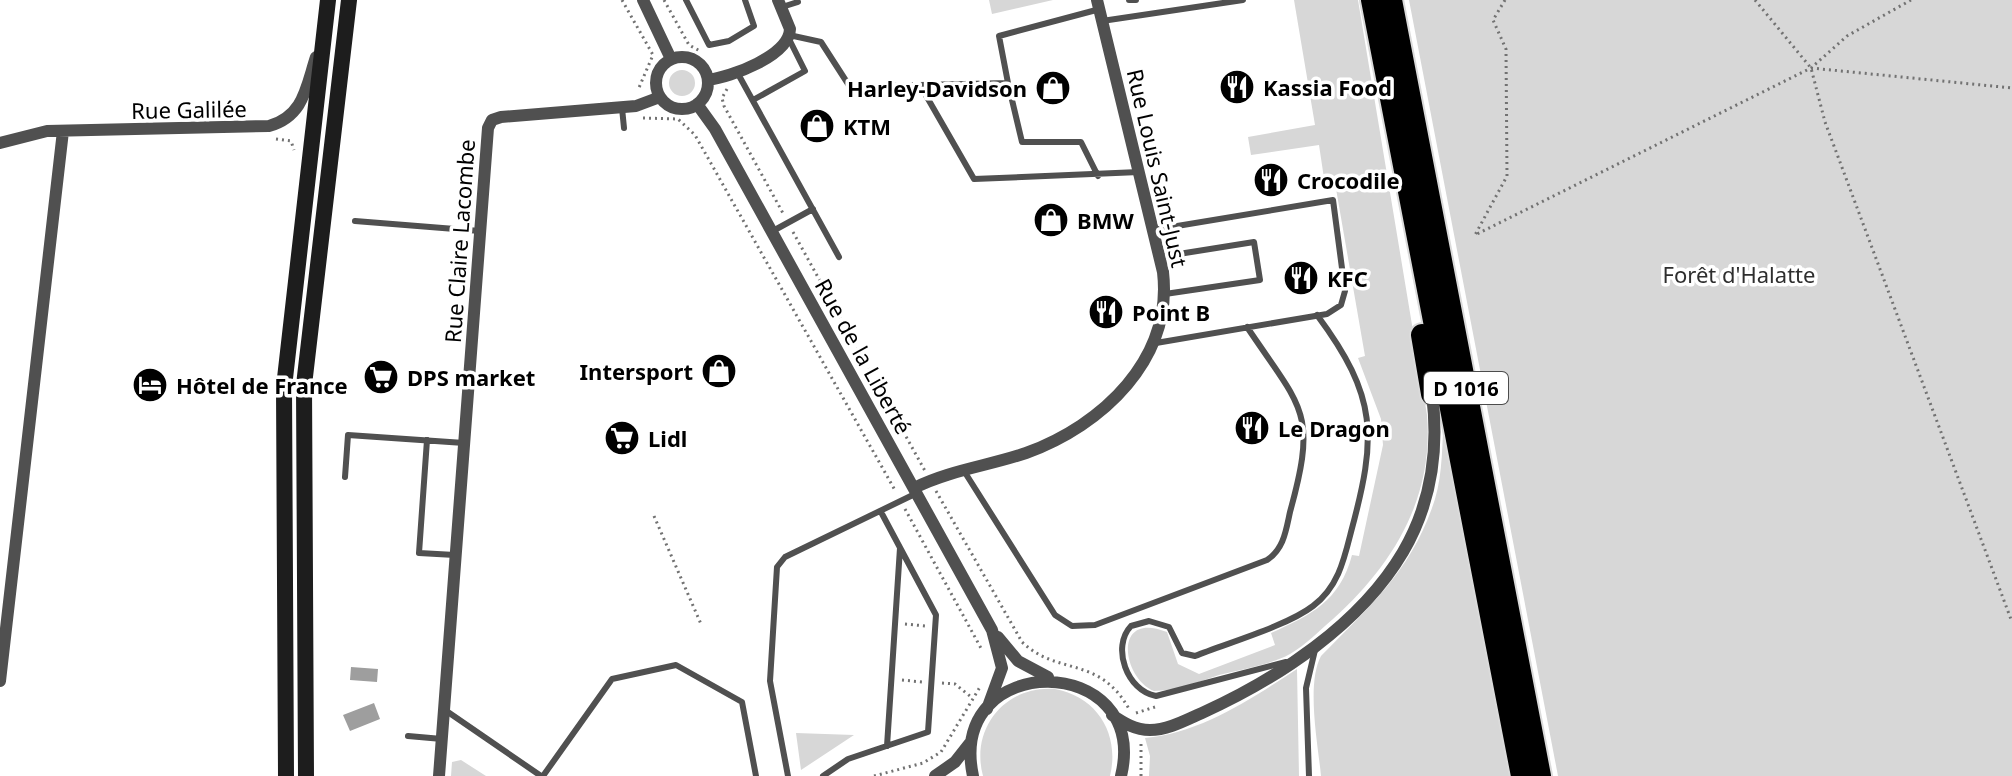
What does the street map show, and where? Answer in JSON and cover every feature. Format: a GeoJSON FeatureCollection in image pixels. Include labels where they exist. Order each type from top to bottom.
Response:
{"type":"FeatureCollection","features":[{"type":"Feature","properties":{"kind":"highway","name":"D 1016"},"geometry":{"type":"LineString","coordinates":[[1372,0],[1522,776]]}},
{"type":"Feature","properties":{"kind":"highway","name":"D 1016"},"geometry":{"type":"LineString","coordinates":[[1391,0],[1540,776]]}},
{"type":"Feature","properties":{"kind":"highway"},"geometry":{"type":"LineString","coordinates":[[1420,250],[1420,319],[1432,394]]}},
{"type":"Feature","properties":{"kind":"street"},"geometry":{"type":"LineString","coordinates":[[286,776],[283,402],[291,300],[328,0]]}},
{"type":"Feature","properties":{"kind":"street"},"geometry":{"type":"LineString","coordinates":[[306,776],[304,385],[349,0]]}},
{"type":"Feature","properties":{"kind":"street"},"geometry":{"type":"LineString","coordinates":[[643,0],[671,59]]}},
{"type":"Feature","properties":{"kind":"street"},"geometry":{"type":"LineString","coordinates":[[708,80],[737,72],[781,48],[789,36],[780,4]]}},
{"type":"Feature","properties":{"kind":"street","name":"Rue Louis Saint-Just"},"geometry":{"type":"LineString","coordinates":[[915,490],[930,480],[1034,450],[1084,422],[1128,382],[1156,343],[1165,294],[1160,257],[1100,10]]}},
{"type":"Feature","properties":{"kind":"street","name":"Rue Galilée"},"geometry":{"type":"LineString","coordinates":[[0,143],[37,132],[241,129],[277,123],[300,107],[323,37]]}},
{"type":"Feature","properties":{"kind":"street"},"geometry":{"type":"LineString","coordinates":[[671,59],[695,60],[704,68],[708,80],[705,95],[697,104],[679,109],[660,97],[658,74],[671,59]]}},
{"type":"Feature","properties":{"kind":"street","name":"Rue Claire Lacombe"},"geometry":{"type":"LineString","coordinates":[[439,776],[487,132],[492,120],[622,108],[660,97]]}},
{"type":"Feature","properties":{"kind":"street","name":"Rue de la Liberté"},"geometry":{"type":"LineString","coordinates":[[697,104],[992,630],[1018,661],[1055,680],[1087,691],[1112,715],[1139,729]]}},
{"type":"Feature","properties":{"kind":"street"},"geometry":{"type":"LineString","coordinates":[[0,681],[63,131]]}},
{"type":"Feature","properties":{"kind":"street"},"geometry":{"type":"LineString","coordinates":[[1139,729],[1164,728],[1253,687],[1317,643],[1376,589],[1411,538],[1421,513],[1433,463],[1432,394]]}},
{"type":"Feature","properties":{"kind":"street","name":"Rue de la Liberté"},"geometry":{"type":"LineString","coordinates":[[972,741],[1002,668],[992,630]]}},
{"type":"Feature","properties":{"kind":"street"},"geometry":{"type":"LineString","coordinates":[[987,709],[1015,687],[1055,680]]}},
{"type":"Feature","properties":{"kind":"street"},"geometry":{"type":"LineString","coordinates":[[1112,715],[1124,748],[1121,776]]}},
{"type":"Feature","properties":{"kind":"street"},"geometry":{"type":"LineString","coordinates":[[935,776],[955,762],[972,741]]}},
{"type":"Feature","properties":{"kind":"street"},"geometry":{"type":"LineString","coordinates":[[972,741],[973,776]]}},
{"type":"Feature","properties":{"kind":"lane"},"geometry":{"type":"LineString","coordinates":[[686,0],[709,45],[729,41],[754,26],[745,0]]}},
{"type":"Feature","properties":{"kind":"lane"},"geometry":{"type":"LineString","coordinates":[[1129,0],[1136,0]]}},
{"type":"Feature","properties":{"kind":"lane"},"geometry":{"type":"LineString","coordinates":[[1098,176],[1081,142],[1022,142],[999,36],[1100,10],[1243,0]]}},
{"type":"Feature","properties":{"kind":"lane"},"geometry":{"type":"LineString","coordinates":[[780,4],[798,2]]}},
{"type":"Feature","properties":{"kind":"lane"},"geometry":{"type":"LineString","coordinates":[[789,36],[821,42],[850,87],[1008,83]]}},
{"type":"Feature","properties":{"kind":"lane"},"geometry":{"type":"LineString","coordinates":[[753,100],[805,71],[789,36]]}},
{"type":"Feature","properties":{"kind":"lane"},"geometry":{"type":"LineString","coordinates":[[737,72],[839,257]]}},
{"type":"Feature","properties":{"kind":"lane"},"geometry":{"type":"LineString","coordinates":[[920,85],[974,179],[1139,172]]}},
{"type":"Feature","properties":{"kind":"lane"},"geometry":{"type":"LineString","coordinates":[[622,108],[624,128]]}},
{"type":"Feature","properties":{"kind":"lane"},"geometry":{"type":"LineString","coordinates":[[1153,230],[1333,200],[1345,291],[1337,309],[1317,315],[1156,343]]}},
{"type":"Feature","properties":{"kind":"lane"},"geometry":{"type":"LineString","coordinates":[[771,232],[813,209]]}},
{"type":"Feature","properties":{"kind":"lane"},"geometry":{"type":"LineString","coordinates":[[355,221],[480,231]]}},
{"type":"Feature","properties":{"kind":"lane"},"geometry":{"type":"LineString","coordinates":[[1160,257],[1254,242],[1260,280],[1165,294]]}},
{"type":"Feature","properties":{"kind":"lane"},"geometry":{"type":"LineString","coordinates":[[1297,658],[1169,694],[1149,694],[1131,677],[1121,641],[1137,623],[1155,621],[1169,627],[1182,653],[1195,656],[1307,610],[1337,578],[1367,471],[1370,431],[1364,400],[1351,366],[1317,315]]}},
{"type":"Feature","properties":{"kind":"lane"},"geometry":{"type":"LineString","coordinates":[[963,470],[1055,615],[1072,626],[1095,625],[1267,560],[1282,544],[1304,462],[1306,435],[1297,403],[1247,327]]}},
{"type":"Feature","properties":{"kind":"lane"},"geometry":{"type":"LineString","coordinates":[[345,477],[348,435],[464,443]]}},
{"type":"Feature","properties":{"kind":"lane"},"geometry":{"type":"LineString","coordinates":[[427,440],[419,553],[456,556]]}},
{"type":"Feature","properties":{"kind":"lane"},"geometry":{"type":"LineString","coordinates":[[788,776],[770,681],[777,567],[785,557],[881,512],[915,490]]}},
{"type":"Feature","properties":{"kind":"lane"},"geometry":{"type":"LineString","coordinates":[[823,776],[848,759],[928,732],[936,615],[881,512]]}},
{"type":"Feature","properties":{"kind":"lane"},"geometry":{"type":"LineString","coordinates":[[887,746],[900,548]]}},
{"type":"Feature","properties":{"kind":"lane"},"geometry":{"type":"LineString","coordinates":[[1309,776],[1306,688],[1317,643]]}},
{"type":"Feature","properties":{"kind":"lane"},"geometry":{"type":"LineString","coordinates":[[444,710],[542,776],[612,679],[676,665],[742,702],[756,776]]}},
{"type":"Feature","properties":{"kind":"lane"},"geometry":{"type":"LineString","coordinates":[[408,736],[442,739]]}},
{"type":"Feature","properties":{"kind":"path"},"geometry":{"type":"LineString","coordinates":[[622,0],[653,55],[644,80],[635,93],[637,118],[678,119],[695,135],[900,501]]}},
{"type":"Feature","properties":{"kind":"path"},"geometry":{"type":"LineString","coordinates":[[664,0],[689,45],[715,62],[729,92],[722,98],[724,106],[1022,642],[1040,656],[1074,664],[1104,679],[1121,695],[1139,729],[1143,750],[1141,776]]}},
{"type":"Feature","properties":{"kind":"path"},"geometry":{"type":"LineString","coordinates":[[1505,0],[1493,20],[1506,49],[1507,176],[1475,235],[1811,68],[1847,36],[1911,0]]}},
{"type":"Feature","properties":{"kind":"path"},"geometry":{"type":"LineString","coordinates":[[1755,0],[1811,68],[1825,122],[2012,622]]}},
{"type":"Feature","properties":{"kind":"path"},"geometry":{"type":"LineString","coordinates":[[1811,68],[2012,88]]}},
{"type":"Feature","properties":{"kind":"path"},"geometry":{"type":"LineString","coordinates":[[654,516],[701,624]]}},
{"type":"Feature","properties":{"kind":"path"},"geometry":{"type":"LineString","coordinates":[[895,624],[935,626]]}},
{"type":"Feature","properties":{"kind":"green space"},"geometry":{"type":"Polygon","coordinates":[[[989,0],[1053,0],[992,14],[989,0]]]}},
{"type":"Feature","properties":{"kind":"green space"},"geometry":{"type":"Polygon","coordinates":[[[1294,0],[1358,0],[1427,415],[1424,474],[1416,502],[1391,553],[1355,598],[1307,642],[1274,661],[1179,688],[1154,691],[1143,684],[1130,661],[1130,638],[1137,630],[1149,628],[1167,632],[1178,664],[1199,674],[1275,645],[1271,633],[1311,613],[1332,595],[1347,571],[1352,555],[1359,556],[1383,445],[1381,419],[1358,358],[1365,356],[1335,183],[1325,185],[1319,145],[1251,155],[1248,137],[1315,125],[1294,0]]]}},
{"type":"Feature","properties":{"kind":"green space","name":"Forêt d'Halatte"},"geometry":{"type":"Polygon","coordinates":[[[1409,0],[2012,0],[2012,776],[1558,776],[1409,0]]]}},
{"type":"Feature","properties":{"kind":"green space"},"geometry":{"type":"Polygon","coordinates":[[[682,70],[691,74],[695,83],[691,92],[682,96],[673,92],[669,83],[673,74],[682,70]]]}},
{"type":"Feature","properties":{"kind":"green space"},"geometry":{"type":"Polygon","coordinates":[[[1444,414],[1513,776],[1321,776],[1314,682],[1321,656],[1388,585],[1415,546],[1438,489],[1444,414]]]}},
{"type":"Feature","properties":{"kind":"green space"},"geometry":{"type":"Polygon","coordinates":[[[1297,669],[1299,776],[1149,776],[1150,756],[1145,738],[1185,730],[1225,713],[1297,669]]]}},
{"type":"Feature","properties":{"kind":"green space"},"geometry":{"type":"Polygon","coordinates":[[[1055,689],[1083,700],[1102,720],[1112,746],[1110,776],[983,776],[980,758],[982,742],[987,726],[996,713],[1021,694],[1055,689]]]}},
{"type":"Feature","properties":{"kind":"green space"},"geometry":{"type":"Polygon","coordinates":[[[796,733],[854,735],[801,770],[796,733]]]}},
{"type":"Feature","properties":{"kind":"green space"},"geometry":{"type":"Polygon","coordinates":[[[461,760],[486,776],[451,776],[452,762],[461,760]]]}},
{"type":"Feature","properties":{"kind":"shaded area"},"geometry":{"type":"Polygon","coordinates":[[[351,667],[378,669],[377,682],[350,680],[351,667]]]}},
{"type":"Feature","properties":{"kind":"shaded area"},"geometry":{"type":"Polygon","coordinates":[[[374,703],[380,719],[350,731],[343,715],[374,703]]]}},
{"type":"Feature","properties":{"kind":"place","name":"Kassia Food"},"geometry":{"type":"Point","coordinates":[1237,87]}},
{"type":"Feature","properties":{"kind":"place","name":"Harley-Davidson"},"geometry":{"type":"Point","coordinates":[1053,88]}},
{"type":"Feature","properties":{"kind":"place","name":"KTM"},"geometry":{"type":"Point","coordinates":[817,126]}},
{"type":"Feature","properties":{"kind":"place","name":"Crocodile"},"geometry":{"type":"Point","coordinates":[1271,180]}},
{"type":"Feature","properties":{"kind":"place","name":"BMW"},"geometry":{"type":"Point","coordinates":[1051,220]}},
{"type":"Feature","properties":{"kind":"place","name":"KFC"},"geometry":{"type":"Point","coordinates":[1301,278]}},
{"type":"Feature","properties":{"kind":"place","name":"Point B"},"geometry":{"type":"Point","coordinates":[1106,312]}},
{"type":"Feature","properties":{"kind":"place","name":"Intersport"},"geometry":{"type":"Point","coordinates":[719,371]}},
{"type":"Feature","properties":{"kind":"place","name":"DPS market"},"geometry":{"type":"Point","coordinates":[381,377]}},
{"type":"Feature","properties":{"kind":"place","name":"Hôtel de France"},"geometry":{"type":"Point","coordinates":[150,385]}},
{"type":"Feature","properties":{"kind":"place","name":"Le Dragon"},"geometry":{"type":"Point","coordinates":[1252,428]}},
{"type":"Feature","properties":{"kind":"place","name":"Lidl"},"geometry":{"type":"Point","coordinates":[622,438]}}]}
